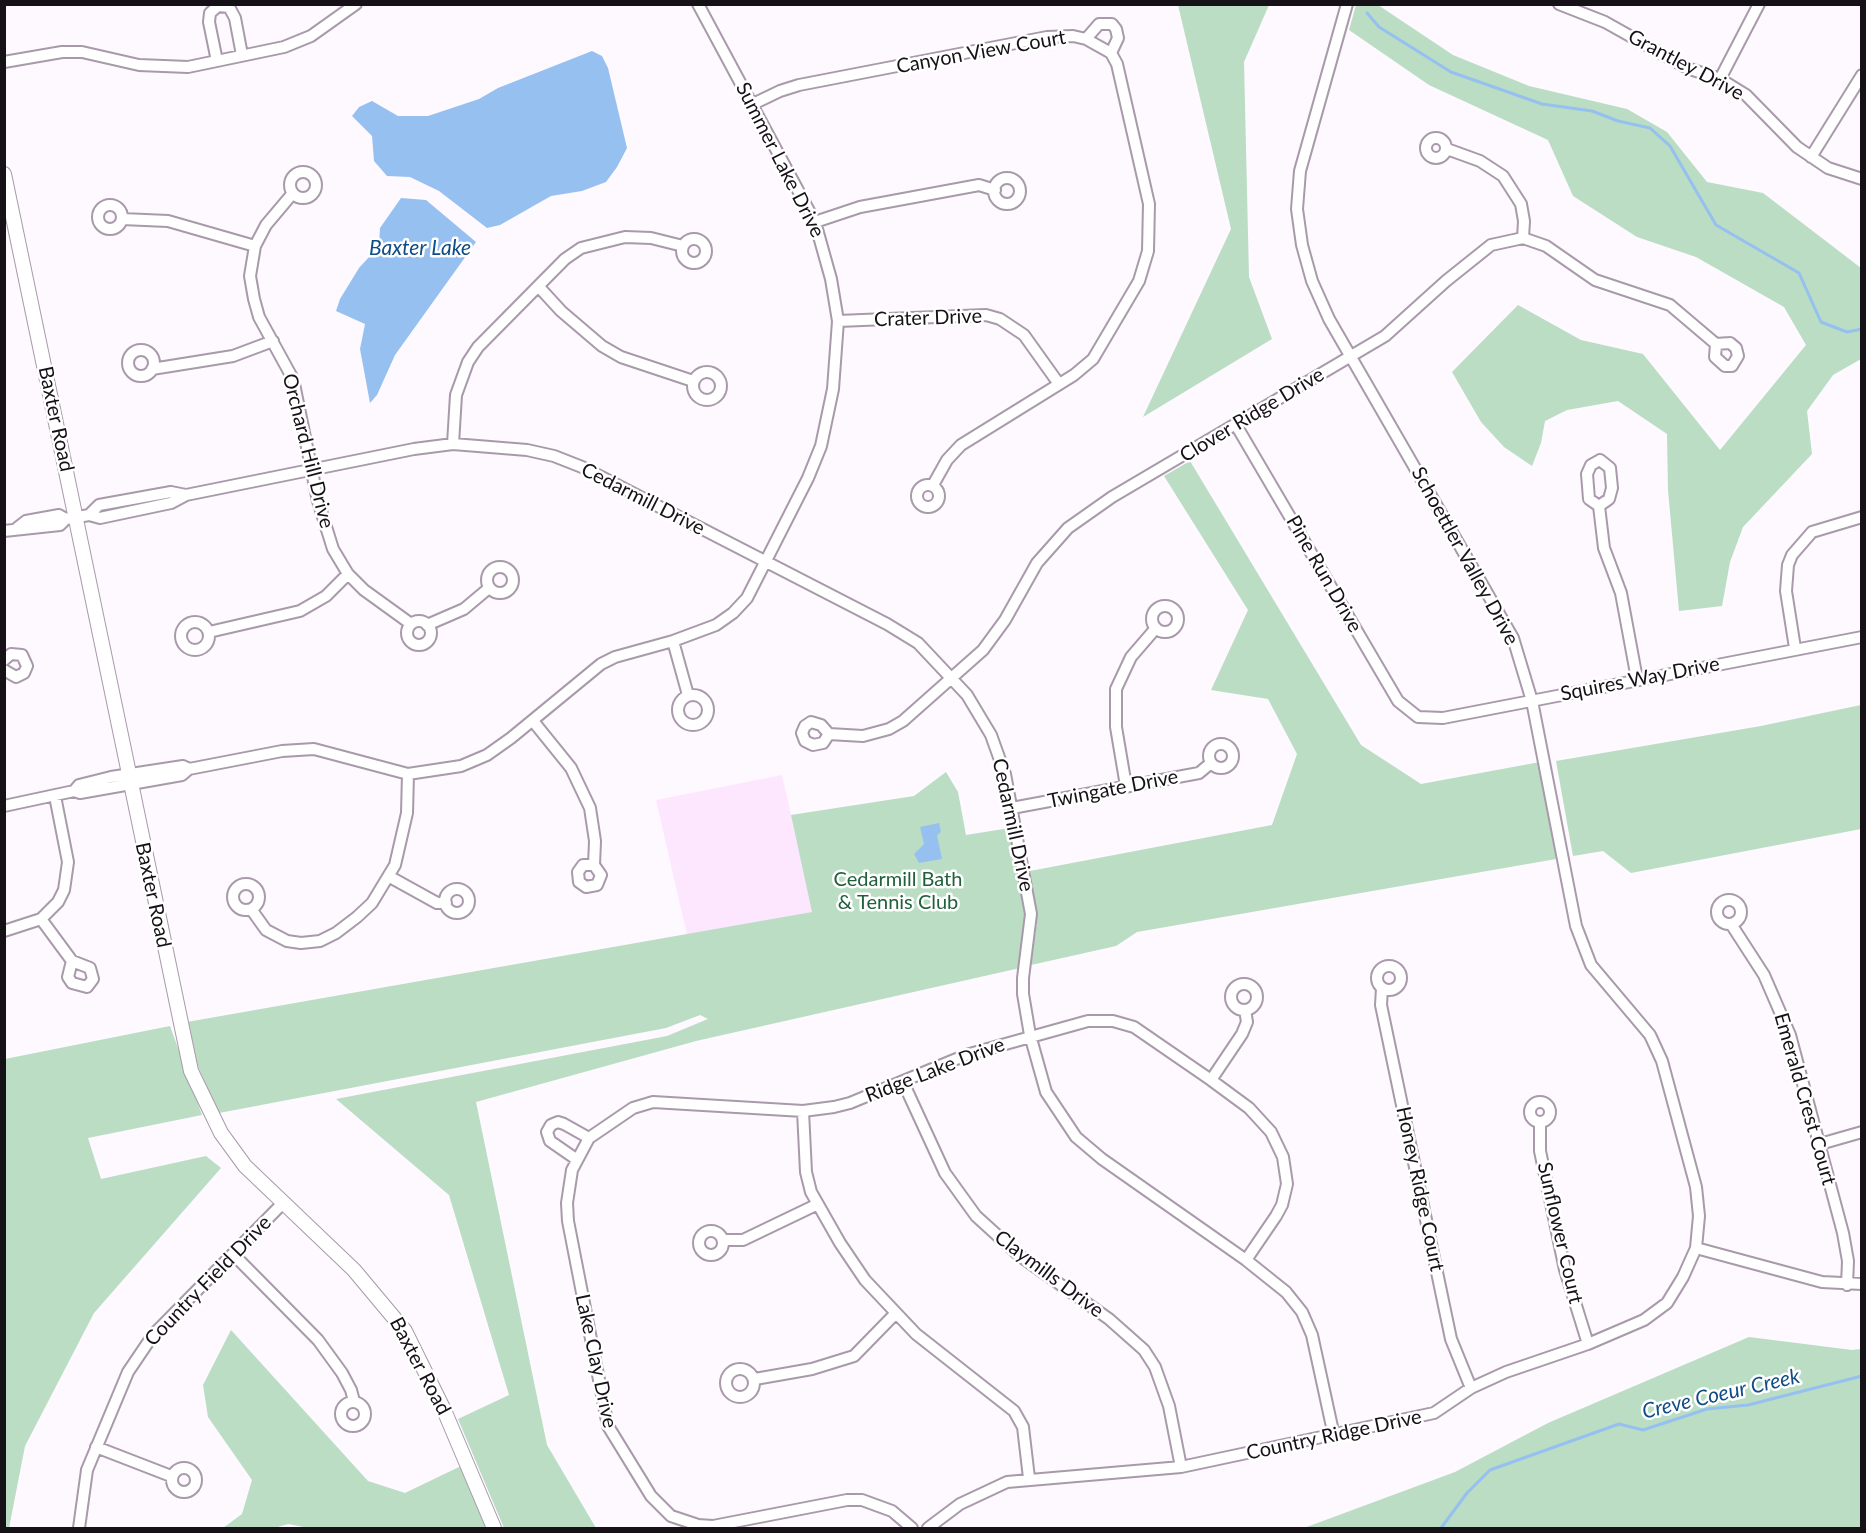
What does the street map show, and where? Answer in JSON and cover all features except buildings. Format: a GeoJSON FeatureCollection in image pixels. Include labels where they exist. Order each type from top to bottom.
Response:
{"type":"FeatureCollection","features":[{"type":"Feature","properties":{"kind":"main road","name":"Baxter Road"},"geometry":{"type":"LineString","coordinates":[[4,174],[78,518],[128,779],[191,1071],[205,1103],[232,1150],[282,1204],[354,1270],[405,1331],[444,1410],[494,1528]]}},
{"type":"Feature","properties":{"kind":"street"},"geometry":{"type":"LineString","coordinates":[[4,62],[62,52],[82,52],[155,67],[188,67],[284,47],[311,36],[356,4]]}},
{"type":"Feature","properties":{"kind":"street","name":"Summer Lake Drive"},"geometry":{"type":"LineString","coordinates":[[408,774],[441,771],[478,759],[533,721],[576,682],[601,664],[615,657],[673,641],[716,625],[733,613],[747,598],[820,446],[833,389],[838,321],[831,279],[814,222],[699,4]]}},
{"type":"Feature","properties":{"kind":"street","name":"Schoettler Valley Drive"},"geometry":{"type":"LineString","coordinates":[[1347,4],[1305,153],[1297,209],[1302,245],[1312,281],[1351,357],[1499,610],[1524,669],[1576,926],[1591,965],[1650,1035],[1662,1061],[1696,1187],[1699,1216],[1696,1248]]}},
{"type":"Feature","properties":{"kind":"street","name":"Grantley Drive"},"geometry":{"type":"LineString","coordinates":[[1559,4],[1605,22],[1687,68],[1720,79],[1746,95],[1780,132],[1811,157],[1828,168],[1862,179]]}},
{"type":"Feature","properties":{"kind":"street"},"geometry":{"type":"LineString","coordinates":[[1720,79],[1759,4]]}},
{"type":"Feature","properties":{"kind":"street"},"geometry":{"type":"LineString","coordinates":[[217,61],[209,22],[210,13],[218,6],[229,7],[235,18],[242,55]]}},
{"type":"Feature","properties":{"kind":"street"},"geometry":{"type":"LineString","coordinates":[[933,485],[947,460],[961,445],[1059,384],[1093,359],[1131,298],[1148,252],[1149,204],[1122,82],[1111,53],[1118,38],[1116,29],[1112,24],[1099,24],[1086,39]]}},
{"type":"Feature","properties":{"kind":"street","name":"Canyon View Court"},"geometry":{"type":"LineString","coordinates":[[753,104],[780,91],[799,86],[1025,41],[1073,36],[1086,39],[1111,53]]}},
{"type":"Feature","properties":{"kind":"street"},"geometry":{"type":"LineString","coordinates":[[1811,157],[1862,75]]}},
{"type":"Feature","properties":{"kind":"street"},"geometry":{"type":"LineString","coordinates":[[1446,149],[1480,160],[1503,176],[1521,204],[1524,221],[1523,238],[1546,246],[1595,280],[1670,305],[1716,344]]}},
{"type":"Feature","properties":{"kind":"street"},"geometry":{"type":"LineString","coordinates":[[814,222],[860,207],[979,185],[995,190]]}},
{"type":"Feature","properties":{"kind":"street","name":"Orchard Hill Drive"},"geometry":{"type":"LineString","coordinates":[[293,193],[266,225],[255,246],[251,287],[259,317],[293,379],[326,530],[348,574],[376,600],[411,624]]}},
{"type":"Feature","properties":{"kind":"street"},"geometry":{"type":"LineString","coordinates":[[122,219],[168,220],[255,246]]}},
{"type":"Feature","properties":{"kind":"street"},"geometry":{"type":"LineString","coordinates":[[453,444],[455,407],[463,371],[478,347],[565,259],[594,243],[637,237],[683,246]]}},
{"type":"Feature","properties":{"kind":"street","name":"Clover Ridge Drive"},"geometry":{"type":"LineString","coordinates":[[829,734],[863,736],[889,729],[903,721],[953,679],[994,637],[1037,563],[1068,528],[1112,497],[1385,336],[1446,281],[1491,245],[1523,238]]}},
{"type":"Feature","properties":{"kind":"street"},"geometry":{"type":"LineString","coordinates":[[539,287],[602,346],[621,357],[693,381]]}},
{"type":"Feature","properties":{"kind":"street","name":"Crater Drive"},"geometry":{"type":"LineString","coordinates":[[838,321],[986,315],[1000,319],[1024,335],[1059,384]]}},
{"type":"Feature","properties":{"kind":"street"},"geometry":{"type":"LineString","coordinates":[[152,369],[233,356],[273,341]]}},
{"type":"Feature","properties":{"kind":"street","name":"Pine Run Drive"},"geometry":{"type":"LineString","coordinates":[[1236,425],[1398,701],[1418,717]]}},
{"type":"Feature","properties":{"kind":"street","name":"Cedarmill Drive"},"geometry":{"type":"LineString","coordinates":[[4,531],[60,525],[78,518],[100,518],[159,505],[186,495],[453,444],[527,450],[554,456],[582,467],[887,624],[918,643],[967,695],[999,753],[1012,807],[1031,914],[1023,978],[1030,1035],[1046,1092],[1076,1137],[1102,1159],[1246,1260],[1286,1292],[1302,1312],[1312,1335],[1334,1436]]}},
{"type":"Feature","properties":{"kind":"street"},"geometry":{"type":"LineString","coordinates":[[1599,506],[1604,548],[1621,593],[1637,679]]}},
{"type":"Feature","properties":{"kind":"street"},"geometry":{"type":"LineString","coordinates":[[1795,648],[1786,591],[1792,555],[1812,532],[1862,517]]}},
{"type":"Feature","properties":{"kind":"street"},"geometry":{"type":"LineString","coordinates":[[209,633],[300,611],[326,596],[348,574]]}},
{"type":"Feature","properties":{"kind":"street"},"geometry":{"type":"LineString","coordinates":[[427,624],[430,636],[426,643],[418,645],[411,642],[407,636],[411,624],[420,621],[427,624],[464,609],[489,588]]}},
{"type":"Feature","properties":{"kind":"street"},"geometry":{"type":"LineString","coordinates":[[1126,786],[1116,727],[1116,689],[1131,657],[1156,628]]}},
{"type":"Feature","properties":{"kind":"street","name":"Squires Way Drive"},"geometry":{"type":"LineString","coordinates":[[1418,717],[1443,718],[1795,648],[1862,637]]}},
{"type":"Feature","properties":{"kind":"street"},"geometry":{"type":"LineString","coordinates":[[673,641],[688,695]]}},
{"type":"Feature","properties":{"kind":"street"},"geometry":{"type":"LineString","coordinates":[[4,660],[15,654],[22,655],[27,662],[26,670],[20,676],[6,674]]}},
{"type":"Feature","properties":{"kind":"street"},"geometry":{"type":"LineString","coordinates":[[533,721],[571,768],[582,788],[593,823],[594,865]]}},
{"type":"Feature","properties":{"kind":"street"},"geometry":{"type":"LineString","coordinates":[[4,806],[74,791],[80,794],[128,779],[183,775],[189,770],[282,751],[314,749],[408,774],[403,838],[390,877],[372,903],[357,917],[336,933],[320,941],[287,941],[266,930],[251,909]]}},
{"type":"Feature","properties":{"kind":"street","name":"Twingate Drive"},"geometry":{"type":"LineString","coordinates":[[1012,807],[1199,773],[1211,763]]}},
{"type":"Feature","properties":{"kind":"street"},"geometry":{"type":"LineString","coordinates":[[4,931],[41,920],[58,902],[67,876],[68,862],[54,796]]}},
{"type":"Feature","properties":{"kind":"street"},"geometry":{"type":"LineString","coordinates":[[390,877],[437,903],[446,903]]}},
{"type":"Feature","properties":{"kind":"street"},"geometry":{"type":"LineString","coordinates":[[41,920],[72,961]]}},
{"type":"Feature","properties":{"kind":"street","name":"Emerald Crest Court"},"geometry":{"type":"LineString","coordinates":[[1731,924],[1764,975],[1781,1011],[1843,1233],[1848,1261],[1847,1285]]}},
{"type":"Feature","properties":{"kind":"street","name":"Honey Ridge Court"},"geometry":{"type":"LineString","coordinates":[[1382,988],[1381,1005],[1451,1339],[1471,1388]]}},
{"type":"Feature","properties":{"kind":"street"},"geometry":{"type":"LineString","coordinates":[[1211,1080],[1242,1034],[1247,1022],[1245,1010]]}},
{"type":"Feature","properties":{"kind":"street","name":"Ridge Lake Drive"},"geometry":{"type":"LineString","coordinates":[[579,1155],[590,1138],[633,1108],[653,1102],[803,1112],[850,1103],[966,1055],[1030,1035],[1088,1021],[1113,1021],[1134,1027],[1211,1080],[1262,1119],[1278,1146],[1286,1172],[1282,1205],[1246,1260]]}},
{"type":"Feature","properties":{"kind":"street","name":"Claymills Drive"},"geometry":{"type":"LineString","coordinates":[[903,1082],[945,1173],[976,1216],[1020,1256],[1109,1318],[1144,1350],[1155,1367],[1169,1406],[1181,1467]]}},
{"type":"Feature","properties":{"kind":"street"},"geometry":{"type":"LineString","coordinates":[[803,1112],[806,1172],[818,1204],[865,1280],[895,1314],[946,1359],[1014,1411],[1023,1427],[1029,1478]]}},
{"type":"Feature","properties":{"kind":"street"},"geometry":{"type":"LineString","coordinates":[[579,1155],[550,1141],[547,1132],[550,1125],[558,1122],[590,1138]]}},
{"type":"Feature","properties":{"kind":"street","name":"Sunflower Court"},"geometry":{"type":"LineString","coordinates":[[1540,1122],[1540,1151],[1565,1269],[1588,1344]]}},
{"type":"Feature","properties":{"kind":"street"},"geometry":{"type":"LineString","coordinates":[[1820,1144],[1862,1132]]}},
{"type":"Feature","properties":{"kind":"street","name":"Lake Clay Drive"},"geometry":{"type":"LineString","coordinates":[[579,1155],[569,1185],[568,1221],[608,1426],[625,1456],[661,1507],[671,1516],[684,1522],[712,1526],[847,1500],[862,1500],[892,1511],[912,1528]]}},
{"type":"Feature","properties":{"kind":"street","name":"Country Field Drive"},"geometry":{"type":"LineString","coordinates":[[79,1528],[87,1470],[120,1386],[143,1349],[153,1335],[282,1204]]}},
{"type":"Feature","properties":{"kind":"street"},"geometry":{"type":"LineString","coordinates":[[723,1240],[743,1240],[818,1204]]}},
{"type":"Feature","properties":{"kind":"street"},"geometry":{"type":"LineString","coordinates":[[1696,1248],[1822,1282],[1862,1284]]}},
{"type":"Feature","properties":{"kind":"street","name":"Country Ridge Drive"},"geometry":{"type":"LineString","coordinates":[[928,1528],[960,1504],[1007,1482],[1029,1478],[1181,1467],[1434,1413],[1471,1388],[1506,1372],[1588,1344],[1644,1320],[1666,1303],[1683,1277],[1696,1248]]}},
{"type":"Feature","properties":{"kind":"street"},"geometry":{"type":"LineString","coordinates":[[234,1255],[318,1340],[342,1373],[354,1401]]}},
{"type":"Feature","properties":{"kind":"street"},"geometry":{"type":"LineString","coordinates":[[755,1379],[812,1369],[854,1356],[864,1349],[895,1314]]}},
{"type":"Feature","properties":{"kind":"street"},"geometry":{"type":"LineString","coordinates":[[96,1447],[171,1476]]}},
{"type":"Feature","properties":{"kind":"shaded area"},"geometry":{"type":"Polygon","coordinates":[[[782,775],[813,912],[687,935],[656,800],[782,775]]]}},
{"type":"Feature","properties":{"kind":"green space"},"geometry":{"type":"Polygon","coordinates":[[[1178,5],[1269,5],[1244,62],[1249,277],[1272,339],[1143,417],[1231,229],[1178,5]]]}},
{"type":"Feature","properties":{"kind":"green space"},"geometry":{"type":"Polygon","coordinates":[[[1356,5],[1378,5],[1453,55],[1529,86],[1627,109],[1667,132],[1707,182],[1763,193],[1861,268],[1861,359],[1833,375],[1807,411],[1812,454],[1743,527],[1730,562],[1722,606],[1679,611],[1668,490],[1667,434],[1618,401],[1567,410],[1545,421],[1541,443],[1532,466],[1504,447],[1481,422],[1452,372],[1518,305],[1581,340],[1643,354],[1720,450],[1806,345],[1784,307],[1696,257],[1637,237],[1573,196],[1548,140],[1429,85],[1349,30],[1356,5]]]}},
{"type":"Feature","properties":{"kind":"green space"},"geometry":{"type":"Polygon","coordinates":[[[1190,461],[1361,745],[1421,784],[1540,762],[1556,859],[1137,932],[1116,946],[1031,965],[1037,921],[1030,871],[1272,825],[1297,754],[1268,699],[1211,690],[1248,610],[1164,476],[1190,461]]]}},
{"type":"Feature","properties":{"kind":"green space"},"geometry":{"type":"Polygon","coordinates":[[[1861,705],[1861,829],[1631,873],[1603,851],[1573,856],[1556,761],[1761,726],[1861,705]]]}},
{"type":"Feature","properties":{"kind":"green space","name":"Cedarmill Bath & Tennis Club"},"geometry":{"type":"Polygon","coordinates":[[[946,772],[958,792],[966,835],[1010,828],[1025,910],[1020,968],[696,1041],[476,1102],[547,1445],[596,1528],[504,1528],[458,1419],[509,1395],[449,1195],[336,1099],[667,1036],[708,1019],[700,1015],[666,1028],[219,1113],[195,1060],[187,1022],[812,912],[791,815],[914,796],[946,772]]]}},
{"type":"Feature","properties":{"kind":"green space"},"geometry":{"type":"Polygon","coordinates":[[[170,1026],[202,1115],[88,1138],[101,1179],[206,1156],[221,1168],[94,1313],[25,1446],[9,1528],[5,1528],[5,1059],[170,1026]]]}},
{"type":"Feature","properties":{"kind":"green space"},"geometry":{"type":"Polygon","coordinates":[[[231,1330],[368,1481],[405,1493],[461,1466],[486,1528],[309,1528],[288,1524],[274,1528],[223,1528],[242,1514],[252,1480],[208,1417],[203,1385],[231,1330]]]}},
{"type":"Feature","properties":{"kind":"green space"},"geometry":{"type":"Polygon","coordinates":[[[1749,1337],[1852,1350],[1861,1349],[1861,1528],[1304,1528],[1455,1472],[1548,1423],[1749,1337]]]}},
{"type":"Feature","properties":{"kind":"water"},"geometry":{"type":"Polygon","coordinates":[[[592,51],[602,56],[608,68],[627,148],[617,167],[606,182],[582,191],[551,196],[500,225],[487,228],[439,191],[410,177],[387,176],[374,161],[372,136],[352,116],[359,107],[372,101],[398,116],[428,116],[479,99],[498,88],[592,51]]]}},
{"type":"Feature","properties":{"kind":"water","name":"Baxter Lake"},"geometry":{"type":"Polygon","coordinates":[[[401,198],[426,200],[476,242],[395,355],[377,395],[370,403],[360,349],[365,324],[336,311],[340,299],[359,268],[379,246],[380,228],[401,198]]]}},
{"type":"Feature","properties":{"kind":"water"},"geometry":{"type":"Polygon","coordinates":[[[939,823],[941,832],[937,835],[942,859],[919,863],[914,854],[924,844],[920,827],[939,823]]]}},
{"type":"Feature","properties":{"kind":"waterway"},"geometry":{"type":"LineString","coordinates":[[1367,13],[1379,27],[1451,72],[1542,104],[1592,111],[1618,121],[1650,128],[1670,146],[1716,225],[1799,273],[1821,322],[1847,332],[1862,329]]}},
{"type":"Feature","properties":{"kind":"waterway","name":"Creve Coeur Creek"},"geometry":{"type":"LineString","coordinates":[[1441,1528],[1467,1493],[1490,1470],[1619,1424],[1643,1430],[1707,1409],[1748,1405],[1862,1376]]}}]}
